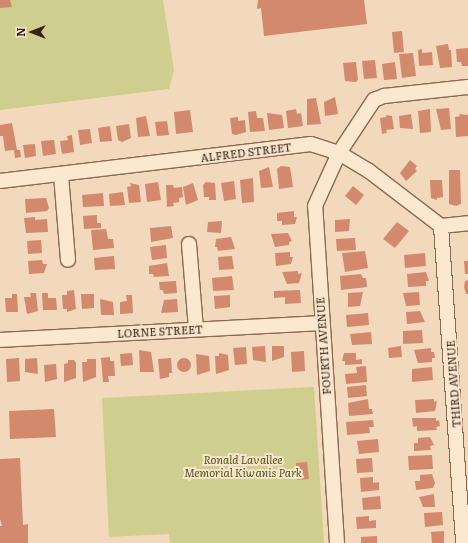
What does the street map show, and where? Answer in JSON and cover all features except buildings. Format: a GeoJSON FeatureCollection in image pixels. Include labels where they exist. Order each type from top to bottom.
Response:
{"type":"FeatureCollection","features":[{"type":"Feature","properties":{"kind":"street","name":"FOURTH AVENUE"},"geometry":{"type":"LineString","coordinates":[[337,543],[321,323],[315,206],[339,153],[374,100],[384,96],[468,87]]}},
{"type":"Feature","properties":{"kind":"street","name":"ALFRED STREET"},"geometry":{"type":"LineString","coordinates":[[0,181],[61,175],[311,144],[339,153],[369,171],[441,226]]}},
{"type":"Feature","properties":{"kind":"street"},"geometry":{"type":"LineString","coordinates":[[61,175],[68,260]]}},
{"type":"Feature","properties":{"kind":"street"},"geometry":{"type":"LineString","coordinates":[[441,226],[468,223]]}},
{"type":"Feature","properties":{"kind":"street","name":"THIRD AVENUE"},"geometry":{"type":"LineString","coordinates":[[441,226],[463,468],[464,543]]}},
{"type":"Feature","properties":{"kind":"street"},"geometry":{"type":"LineString","coordinates":[[189,244],[196,329]]}},
{"type":"Feature","properties":{"kind":"street","name":"LORNE STREET"},"geometry":{"type":"LineString","coordinates":[[0,340],[321,323]]}},
{"type":"Feature","properties":{"kind":"green space"},"geometry":{"type":"Polygon","coordinates":[[[0,0],[163,0],[174,70],[169,89],[0,110],[0,0]]]}},
{"type":"Feature","properties":{"kind":"green space","name":"Ronald Lavallee Memorial Kiwanis Park"},"geometry":{"type":"Polygon","coordinates":[[[314,387],[324,543],[170,543],[169,534],[109,537],[102,398],[314,387]]]}}]}
